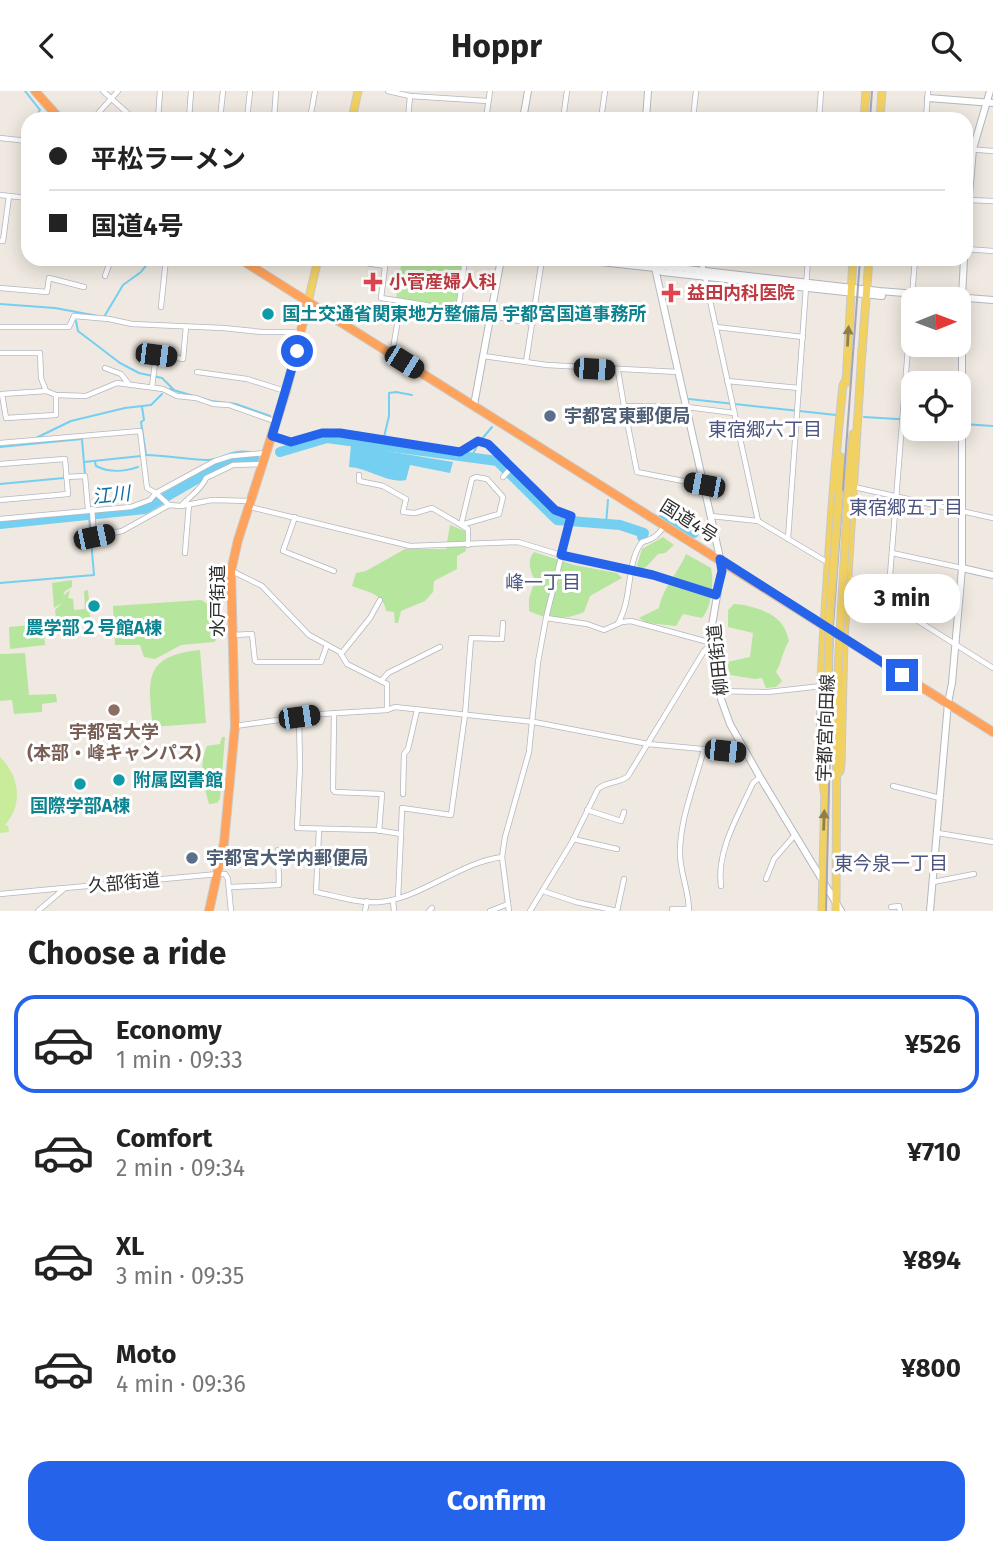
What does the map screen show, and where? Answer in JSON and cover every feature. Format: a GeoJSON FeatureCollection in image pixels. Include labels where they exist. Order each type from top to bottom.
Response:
{"type":"FeatureCollection","features":[{"type":"Feature","properties":{"kind":"highway"},"geometry":{"type":"LineString","coordinates":[[35,91],[54,112]]}},
{"type":"Feature","properties":{"kind":"highway","name":"国道4号"},"geometry":{"type":"LineString","coordinates":[[251,266],[993,732]]}},
{"type":"Feature","properties":{"kind":"highway","name":"水戸街道"},"geometry":{"type":"LineString","coordinates":[[209,911],[225,830],[234,726],[231,571],[238,540],[286,391],[308,302]]}},
{"type":"Feature","properties":{"kind":"main road"},"geometry":{"type":"LineString","coordinates":[[354,112],[358,91]]}},
{"type":"Feature","properties":{"kind":"main road"},"geometry":{"type":"LineString","coordinates":[[864,112],[866,91]]}},
{"type":"Feature","properties":{"kind":"main road"},"geometry":{"type":"LineString","coordinates":[[880,112],[882,91]]}},
{"type":"Feature","properties":{"kind":"main road","name":"水戸街道"},"geometry":{"type":"LineString","coordinates":[[308,302],[316,266]]}},
{"type":"Feature","properties":{"kind":"main road","name":"宇都宮向田線"},"geometry":{"type":"LineString","coordinates":[[822,911],[829,624],[853,266]]}},
{"type":"Feature","properties":{"kind":"main road","name":"宇都宮向田線"},"geometry":{"type":"LineString","coordinates":[[835,907],[835,777],[829,688],[851,490],[856,394],[869,266]]}},
{"type":"Feature","properties":{"kind":"main road"},"geometry":{"type":"LineString","coordinates":[[829,688],[824,625],[834,475],[843,385],[846,380]]}},
{"type":"Feature","properties":{"kind":"main road"},"geometry":{"type":"LineString","coordinates":[[835,777],[841,765],[851,490]]}},
{"type":"Feature","properties":{"kind":"street"},"geometry":{"type":"LineString","coordinates":[[103,91],[126,112]]}},
{"type":"Feature","properties":{"kind":"street"},"geometry":{"type":"LineString","coordinates":[[100,112],[117,91]]}},
{"type":"Feature","properties":{"kind":"street"},"geometry":{"type":"LineString","coordinates":[[158,112],[160,91]]}},
{"type":"Feature","properties":{"kind":"street"},"geometry":{"type":"LineString","coordinates":[[190,112],[191,91]]}},
{"type":"Feature","properties":{"kind":"street"},"geometry":{"type":"LineString","coordinates":[[221,112],[223,91]]}},
{"type":"Feature","properties":{"kind":"street"},"geometry":{"type":"LineString","coordinates":[[248,112],[250,91]]}},
{"type":"Feature","properties":{"kind":"street"},"geometry":{"type":"LineString","coordinates":[[274,112],[276,91]]}},
{"type":"Feature","properties":{"kind":"street"},"geometry":{"type":"LineString","coordinates":[[311,112],[315,91]]}},
{"type":"Feature","properties":{"kind":"street"},"geometry":{"type":"LineString","coordinates":[[391,91],[488,101]]}},
{"type":"Feature","properties":{"kind":"street"},"geometry":{"type":"LineString","coordinates":[[442,97],[444,91]]}},
{"type":"Feature","properties":{"kind":"street"},"geometry":{"type":"LineString","coordinates":[[487,112],[490,91]]}},
{"type":"Feature","properties":{"kind":"street"},"geometry":{"type":"LineString","coordinates":[[524,112],[528,91]]}},
{"type":"Feature","properties":{"kind":"street"},"geometry":{"type":"LineString","coordinates":[[564,112],[567,91]]}},
{"type":"Feature","properties":{"kind":"street"},"geometry":{"type":"LineString","coordinates":[[602,112],[605,91]]}},
{"type":"Feature","properties":{"kind":"street"},"geometry":{"type":"LineString","coordinates":[[647,112],[649,91]]}},
{"type":"Feature","properties":{"kind":"street"},"geometry":{"type":"LineString","coordinates":[[694,112],[696,91]]}},
{"type":"Feature","properties":{"kind":"street"},"geometry":{"type":"LineString","coordinates":[[820,112],[821,91]]}},
{"type":"Feature","properties":{"kind":"street"},"geometry":{"type":"LineString","coordinates":[[973,140],[990,103],[990,91]]}},
{"type":"Feature","properties":{"kind":"street"},"geometry":{"type":"LineString","coordinates":[[407,94],[408,112]]}},
{"type":"Feature","properties":{"kind":"street"},"geometry":{"type":"LineString","coordinates":[[928,95],[990,103]]}},
{"type":"Feature","properties":{"kind":"street"},"geometry":{"type":"LineString","coordinates":[[0,138],[21,140]]}},
{"type":"Feature","properties":{"kind":"street"},"geometry":{"type":"LineString","coordinates":[[973,149],[993,151]]}},
{"type":"Feature","properties":{"kind":"street"},"geometry":{"type":"LineString","coordinates":[[0,195],[21,197]]}},
{"type":"Feature","properties":{"kind":"street"},"geometry":{"type":"LineString","coordinates":[[0,241],[3,241],[9,196]]}},
{"type":"Feature","properties":{"kind":"street"},"geometry":{"type":"LineString","coordinates":[[973,199],[993,201]]}},
{"type":"Feature","properties":{"kind":"street"},"geometry":{"type":"LineString","coordinates":[[973,250],[993,251]]}},
{"type":"Feature","properties":{"kind":"street"},"geometry":{"type":"LineString","coordinates":[[105,276],[109,266]]}},
{"type":"Feature","properties":{"kind":"street"},"geometry":{"type":"LineString","coordinates":[[161,307],[165,266]]}},
{"type":"Feature","properties":{"kind":"street"},"geometry":{"type":"LineString","coordinates":[[385,266],[381,298],[532,323]]}},
{"type":"Feature","properties":{"kind":"street"},"geometry":{"type":"LineString","coordinates":[[458,311],[464,266]]}},
{"type":"Feature","properties":{"kind":"street"},"geometry":{"type":"LineString","coordinates":[[474,405],[500,266]]}},
{"type":"Feature","properties":{"kind":"street"},"geometry":{"type":"LineString","coordinates":[[526,362],[541,266]]}},
{"type":"Feature","properties":{"kind":"street"},"geometry":{"type":"LineString","coordinates":[[638,266],[661,266],[704,274],[901,295]]}},
{"type":"Feature","properties":{"kind":"street"},"geometry":{"type":"LineString","coordinates":[[702,266],[758,521]]}},
{"type":"Feature","properties":{"kind":"street"},"geometry":{"type":"LineString","coordinates":[[788,539],[807,266]]}},
{"type":"Feature","properties":{"kind":"street"},"geometry":{"type":"LineString","coordinates":[[913,287],[914,266]]}},
{"type":"Feature","properties":{"kind":"street"},"geometry":{"type":"LineString","coordinates":[[962,287],[963,266]]}},
{"type":"Feature","properties":{"kind":"street","name":"柳田街道"},"geometry":{"type":"LineString","coordinates":[[655,268],[722,571],[716,595],[712,643],[719,691],[726,715],[760,777],[835,907],[841,911]]}},
{"type":"Feature","properties":{"kind":"street"},"geometry":{"type":"LineString","coordinates":[[0,288],[47,292],[49,278],[84,287]]}},
{"type":"Feature","properties":{"kind":"street"},"geometry":{"type":"LineString","coordinates":[[392,355],[401,301]]}},
{"type":"Feature","properties":{"kind":"street"},"geometry":{"type":"LineString","coordinates":[[971,301],[993,302]]}},
{"type":"Feature","properties":{"kind":"street"},"geometry":{"type":"LineString","coordinates":[[0,327],[69,327],[74,316],[132,324],[302,332]]}},
{"type":"Feature","properties":{"kind":"street"},"geometry":{"type":"LineString","coordinates":[[152,387],[156,355],[183,359],[187,327]]}},
{"type":"Feature","properties":{"kind":"street"},"geometry":{"type":"LineString","coordinates":[[716,327],[803,337]]}},
{"type":"Feature","properties":{"kind":"street"},"geometry":{"type":"LineString","coordinates":[[0,353],[40,353],[41,378],[46,391]]}},
{"type":"Feature","properties":{"kind":"street"},"geometry":{"type":"LineString","coordinates":[[483,356],[618,370],[679,372]]}},
{"type":"Feature","properties":{"kind":"street"},"geometry":{"type":"LineString","coordinates":[[888,601],[907,357]]}},
{"type":"Feature","properties":{"kind":"street"},"geometry":{"type":"LineString","coordinates":[[930,911],[962,568],[961,357]]}},
{"type":"Feature","properties":{"kind":"street"},"geometry":{"type":"LineString","coordinates":[[105,367],[121,374],[128,384]]}},
{"type":"Feature","properties":{"kind":"street"},"geometry":{"type":"LineString","coordinates":[[618,370],[638,472],[704,485]]}},
{"type":"Feature","properties":{"kind":"street"},"geometry":{"type":"LineString","coordinates":[[197,372],[247,379],[286,391]]}},
{"type":"Feature","properties":{"kind":"street"},"geometry":{"type":"LineString","coordinates":[[727,380],[799,388]]}},
{"type":"Feature","properties":{"kind":"street"},"geometry":{"type":"LineString","coordinates":[[56,395],[56,415],[6,418],[1,392],[46,391],[56,395],[86,396],[117,383],[128,384],[152,387],[213,404],[229,405],[277,422]]}},
{"type":"Feature","properties":{"kind":"street"},"geometry":{"type":"LineString","coordinates":[[624,406],[687,407],[734,413]]}},
{"type":"Feature","properties":{"kind":"street"},"geometry":{"type":"LineString","coordinates":[[0,443],[141,431],[147,488],[169,505]]}},
{"type":"Feature","properties":{"kind":"street"},"geometry":{"type":"LineString","coordinates":[[272,436],[291,442],[322,433],[340,433],[460,452],[478,441],[488,444],[555,510],[571,516],[546,618],[535,688],[534,722],[529,752],[505,837],[502,857],[509,911]]}},
{"type":"Feature","properties":{"kind":"street"},"geometry":{"type":"LineString","coordinates":[[0,519],[131,507],[150,500],[156,493],[215,461],[230,456],[267,453]]}},
{"type":"Feature","properties":{"kind":"street"},"geometry":{"type":"LineString","coordinates":[[0,464],[65,459],[68,494],[0,500]]}},
{"type":"Feature","properties":{"kind":"street"},"geometry":{"type":"LineString","coordinates":[[181,506],[203,487],[206,478],[233,465],[264,464]]}},
{"type":"Feature","properties":{"kind":"street"},"geometry":{"type":"LineString","coordinates":[[504,476],[512,468]]}},
{"type":"Feature","properties":{"kind":"street"},"geometry":{"type":"LineString","coordinates":[[359,475],[359,481],[383,486],[406,499],[403,512],[415,513],[432,508],[468,529],[468,545]]}},
{"type":"Feature","properties":{"kind":"street"},"geometry":{"type":"LineString","coordinates":[[66,477],[85,476],[94,537],[122,531],[169,505],[181,506],[212,500],[250,504],[410,546],[518,542],[561,555],[653,575],[716,595]]}},
{"type":"Feature","properties":{"kind":"street"},"geometry":{"type":"LineString","coordinates":[[472,479],[487,479],[503,497],[499,514],[461,525],[472,479]]}},
{"type":"Feature","properties":{"kind":"street"},"geometry":{"type":"LineString","coordinates":[[851,490],[897,496],[993,518]]}},
{"type":"Feature","properties":{"kind":"street"},"geometry":{"type":"LineString","coordinates":[[185,553],[190,504]]}},
{"type":"Feature","properties":{"kind":"street"},"geometry":{"type":"LineString","coordinates":[[711,516],[758,521],[828,562]]}},
{"type":"Feature","properties":{"kind":"street"},"geometry":{"type":"LineString","coordinates":[[295,517],[283,551],[334,571]]}},
{"type":"Feature","properties":{"kind":"street"},"geometry":{"type":"LineString","coordinates":[[617,624],[632,572],[634,553],[642,542],[658,535],[665,525]]}},
{"type":"Feature","properties":{"kind":"street"},"geometry":{"type":"LineString","coordinates":[[892,553],[993,575]]}},
{"type":"Feature","properties":{"kind":"street"},"geometry":{"type":"LineString","coordinates":[[231,571],[262,586],[309,635],[341,654],[347,664],[387,684],[387,710]]}},
{"type":"Feature","properties":{"kind":"street"},"geometry":{"type":"LineString","coordinates":[[848,576],[993,668]]}},
{"type":"Feature","properties":{"kind":"street"},"geometry":{"type":"LineString","coordinates":[[341,654],[370,618],[380,600]]}},
{"type":"Feature","properties":{"kind":"street"},"geometry":{"type":"LineString","coordinates":[[530,911],[603,784],[621,782],[628,776],[704,651],[712,643],[631,621],[598,630],[587,624],[546,618]]}},
{"type":"Feature","properties":{"kind":"street"},"geometry":{"type":"LineString","coordinates":[[394,911],[402,808],[451,815],[465,715],[471,638],[502,639],[503,623]]}},
{"type":"Feature","properties":{"kind":"street"},"geometry":{"type":"LineString","coordinates":[[233,635],[252,634],[257,662],[321,662],[327,645]]}},
{"type":"Feature","properties":{"kind":"street"},"geometry":{"type":"LineString","coordinates":[[381,681],[388,673],[440,647]]}},
{"type":"Feature","properties":{"kind":"street"},"geometry":{"type":"LineString","coordinates":[[719,691],[768,692],[829,688]]}},
{"type":"Feature","properties":{"kind":"street"},"geometry":{"type":"LineString","coordinates":[[234,726],[396,707],[534,722],[648,744],[747,753]]}},
{"type":"Feature","properties":{"kind":"street"},"geometry":{"type":"LineString","coordinates":[[403,794],[404,754],[408,749],[417,709]]}},
{"type":"Feature","properties":{"kind":"street"},"geometry":{"type":"LineString","coordinates":[[334,713],[333,790],[382,794],[379,831]]}},
{"type":"Feature","properties":{"kind":"street"},"geometry":{"type":"LineString","coordinates":[[299,717],[297,828],[401,834]]}},
{"type":"Feature","properties":{"kind":"street"},"geometry":{"type":"LineString","coordinates":[[672,909],[689,910],[680,857],[682,825],[704,749]]}},
{"type":"Feature","properties":{"kind":"street"},"geometry":{"type":"LineString","coordinates":[[721,886],[719,872],[725,848],[752,783],[760,777]]}},
{"type":"Feature","properties":{"kind":"street"},"geometry":{"type":"LineString","coordinates":[[893,786],[941,798]]}},
{"type":"Feature","properties":{"kind":"street"},"geometry":{"type":"LineString","coordinates":[[587,810],[621,821],[624,812]]}},
{"type":"Feature","properties":{"kind":"street"},"geometry":{"type":"LineString","coordinates":[[320,829],[316,892],[366,901],[396,899],[471,866],[502,857]]}},
{"type":"Feature","properties":{"kind":"street"},"geometry":{"type":"LineString","coordinates":[[938,833],[993,842]]}},
{"type":"Feature","properties":{"kind":"street"},"geometry":{"type":"LineString","coordinates":[[766,879],[774,859],[794,836]]}},
{"type":"Feature","properties":{"kind":"street"},"geometry":{"type":"LineString","coordinates":[[573,839],[617,849]]}},
{"type":"Feature","properties":{"kind":"street"},"geometry":{"type":"LineString","coordinates":[[229,887],[279,885],[278,850]]}},
{"type":"Feature","properties":{"kind":"street"},"geometry":{"type":"LineString","coordinates":[[218,874],[225,874],[231,911]]}},
{"type":"Feature","properties":{"kind":"street","name":"久部街道"},"geometry":{"type":"LineString","coordinates":[[38,911],[65,888],[218,874]]}},
{"type":"Feature","properties":{"kind":"street"},"geometry":{"type":"LineString","coordinates":[[933,882],[974,874]]}},
{"type":"Feature","properties":{"kind":"street"},"geometry":{"type":"LineString","coordinates":[[543,891],[617,911],[624,879]]}},
{"type":"Feature","properties":{"kind":"street"},"geometry":{"type":"LineString","coordinates":[[0,894],[65,888]]}},
{"type":"Feature","properties":{"kind":"street"},"geometry":{"type":"LineString","coordinates":[[365,911],[366,901]]}},
{"type":"Feature","properties":{"kind":"street"},"geometry":{"type":"LineString","coordinates":[[490,911],[508,904]]}},
{"type":"Feature","properties":{"kind":"street"},"geometry":{"type":"LineString","coordinates":[[891,907],[899,906],[900,911]]}},
{"type":"Feature","properties":{"kind":"green space"},"geometry":{"type":"Polygon","coordinates":[[[401,266],[462,266],[456,309],[396,299],[401,266]]]}},
{"type":"Feature","properties":{"kind":"green space"},"geometry":{"type":"Polygon","coordinates":[[[450,525],[465,531],[466,551],[457,556],[457,569],[434,581],[433,592],[425,601],[401,611],[398,623],[395,623],[394,612],[386,611],[382,600],[352,586],[356,573],[366,571],[405,549],[446,549],[450,525]]]}},
{"type":"Feature","properties":{"kind":"green space"},"geometry":{"type":"Polygon","coordinates":[[[663,537],[674,545],[640,569],[637,565],[642,549],[663,537]]]}},
{"type":"Feature","properties":{"kind":"green space"},"geometry":{"type":"Polygon","coordinates":[[[534,552],[574,565],[617,573],[622,578],[590,596],[584,612],[563,618],[543,616],[529,611],[529,598],[535,581],[530,563],[534,552]]]}},
{"type":"Feature","properties":{"kind":"green space"},"geometry":{"type":"Polygon","coordinates":[[[686,554],[711,568],[711,594],[708,608],[702,618],[683,614],[676,626],[647,623],[639,618],[659,608],[664,593],[686,554]]]}},
{"type":"Feature","properties":{"kind":"green space"},"geometry":{"type":"Polygon","coordinates":[[[72,580],[72,587],[65,591],[63,596],[70,590],[68,598],[73,599],[74,610],[85,609],[84,591],[88,590],[91,623],[57,627],[55,610],[62,603],[54,608],[52,583],[72,580]]]}},
{"type":"Feature","properties":{"kind":"green space"},"geometry":{"type":"Polygon","coordinates":[[[201,600],[213,612],[216,628],[214,642],[181,645],[155,659],[144,657],[140,645],[115,645],[113,606],[201,600]]]}},
{"type":"Feature","properties":{"kind":"green space"},"geometry":{"type":"Polygon","coordinates":[[[734,604],[769,614],[785,629],[789,641],[776,672],[782,681],[776,687],[766,688],[762,678],[730,675],[727,662],[750,657],[753,633],[728,627],[728,610],[734,604]]]}},
{"type":"Feature","properties":{"kind":"green space"},"geometry":{"type":"Polygon","coordinates":[[[43,624],[45,645],[10,649],[9,627],[43,624]]]}},
{"type":"Feature","properties":{"kind":"green space"},"geometry":{"type":"Polygon","coordinates":[[[200,650],[206,723],[153,727],[150,696],[153,673],[159,664],[168,658],[200,650]]]}},
{"type":"Feature","properties":{"kind":"green space"},"geometry":{"type":"Polygon","coordinates":[[[25,653],[29,695],[56,694],[57,702],[42,704],[42,712],[14,714],[12,700],[0,701],[0,654],[25,653]]]}},
{"type":"Feature","properties":{"kind":"green space"},"geometry":{"type":"Polygon","coordinates":[[[222,737],[225,737],[220,799],[217,803],[209,804],[203,775],[204,753],[207,746],[220,744],[222,737]]]}},
{"type":"Feature","properties":{"kind":"green space"},"geometry":{"type":"Polygon","coordinates":[[[0,757],[15,781],[17,799],[5,825],[8,826],[9,832],[0,833],[0,757]]]}},
{"type":"Feature","properties":{"kind":"water"},"geometry":{"type":"Polygon","coordinates":[[[351,445],[453,462],[450,473],[410,465],[406,480],[392,480],[349,467],[351,445]]]}},
{"type":"Feature","properties":{"kind":"waterway"},"geometry":{"type":"LineString","coordinates":[[25,91],[39,112]]}},
{"type":"Feature","properties":{"kind":"waterway"},"geometry":{"type":"LineString","coordinates":[[104,317],[123,285],[146,266]]}},
{"type":"Feature","properties":{"kind":"waterway"},"geometry":{"type":"LineString","coordinates":[[0,304],[55,308],[98,316]]}},
{"type":"Feature","properties":{"kind":"waterway"},"geometry":{"type":"LineString","coordinates":[[76,321],[78,331],[120,363],[139,373],[162,378],[174,390]]}},
{"type":"Feature","properties":{"kind":"waterway"},"geometry":{"type":"LineString","coordinates":[[170,389],[211,401],[236,404],[270,416]]}},
{"type":"Feature","properties":{"kind":"waterway"},"geometry":{"type":"LineString","coordinates":[[384,437],[389,416],[389,393],[412,395]]}},
{"type":"Feature","properties":{"kind":"waterway"},"geometry":{"type":"LineString","coordinates":[[36,438],[71,421],[125,408],[151,405],[162,394]]}},
{"type":"Feature","properties":{"kind":"waterway"},"geometry":{"type":"LineString","coordinates":[[689,399],[836,415]]}},
{"type":"Feature","properties":{"kind":"waterway"},"geometry":{"type":"LineString","coordinates":[[142,407],[144,420],[141,422],[146,455]]}},
{"type":"Feature","properties":{"kind":"waterway"},"geometry":{"type":"LineString","coordinates":[[864,417],[901,419]]}},
{"type":"Feature","properties":{"kind":"waterway"},"geometry":{"type":"LineString","coordinates":[[971,425],[993,426]]}},
{"type":"Feature","properties":{"kind":"waterway"},"geometry":{"type":"LineString","coordinates":[[481,440],[492,427]]}},
{"type":"Feature","properties":{"kind":"waterway","name":"江川"},"geometry":{"type":"LineString","coordinates":[[280,452],[327,438],[497,461],[557,520],[620,525],[644,533],[642,537]]}},
{"type":"Feature","properties":{"kind":"waterway"},"geometry":{"type":"LineString","coordinates":[[0,447],[82,439],[85,475]]}},
{"type":"Feature","properties":{"kind":"waterway"},"geometry":{"type":"LineString","coordinates":[[471,458],[478,444]]}},
{"type":"Feature","properties":{"kind":"waterway"},"geometry":{"type":"LineString","coordinates":[[146,455],[207,460],[243,451],[250,452],[253,460]]}},
{"type":"Feature","properties":{"kind":"waterway"},"geometry":{"type":"LineString","coordinates":[[84,462],[141,456]]}},
{"type":"Feature","properties":{"kind":"waterway","name":"江川"},"geometry":{"type":"LineString","coordinates":[[0,524],[145,509],[228,461],[255,460]]}},
{"type":"Feature","properties":{"kind":"waterway"},"geometry":{"type":"LineString","coordinates":[[95,462],[96,466],[111,471],[138,467]]}},
{"type":"Feature","properties":{"kind":"waterway"},"geometry":{"type":"LineString","coordinates":[[0,484],[64,478]]}},
{"type":"Feature","properties":{"kind":"waterway"},"geometry":{"type":"LineString","coordinates":[[606,524],[608,500]]}},
{"type":"Feature","properties":{"kind":"waterway"},"geometry":{"type":"LineString","coordinates":[[0,583],[94,575],[89,516]]}},
{"type":"Feature","properties":{"kind":"waterway"},"geometry":{"type":"LineString","coordinates":[[664,516],[694,533]]}},
{"type":"Feature","properties":{"kind":"tram line"},"geometry":{"type":"LineString","coordinates":[[870,112],[872,91]]}},
{"type":"Feature","properties":{"kind":"tram line"},"geometry":{"type":"LineString","coordinates":[[826,911],[833,625],[859,266]]}},
{"type":"Feature","properties":{"kind":"place","name":"小菅産婦人科"},"geometry":{"type":"Point","coordinates":[373,282]}},
{"type":"Feature","properties":{"kind":"place","name":"益田内科医院"},"geometry":{"type":"Point","coordinates":[671,293]}},
{"type":"Feature","properties":{"kind":"place","name":"国土交通省関東地方整備局 宇都宮国道事務所"},"geometry":{"type":"Point","coordinates":[268,314]}},
{"type":"Feature","properties":{"kind":"place","name":"宇都宮東郵便局"},"geometry":{"type":"Point","coordinates":[550,416]}},
{"type":"Feature","properties":{"kind":"place","name":"農学部２号館A棟"},"geometry":{"type":"Point","coordinates":[94,606]}},
{"type":"Feature","properties":{"kind":"place","name":"宇都宮大学 (本部・峰キャンパス)"},"geometry":{"type":"Point","coordinates":[114,710]}},
{"type":"Feature","properties":{"kind":"place","name":"附属図書館"},"geometry":{"type":"Point","coordinates":[119,780]}},
{"type":"Feature","properties":{"kind":"place","name":"国際学部A棟"},"geometry":{"type":"Point","coordinates":[80,784]}},
{"type":"Feature","properties":{"kind":"place","name":"宇都宮大学内郵便局"},"geometry":{"type":"Point","coordinates":[192,858]}},
{"type":"Feature","properties":{"kind":"district","name":"東宿郷六丁目"},"geometry":{"type":"Point","coordinates":[765,429]}},
{"type":"Feature","properties":{"kind":"district","name":"東宿郷五丁目"},"geometry":{"type":"Point","coordinates":[906,507]}},
{"type":"Feature","properties":{"kind":"district","name":"峰一丁目"},"geometry":{"type":"Point","coordinates":[543,582]}},
{"type":"Feature","properties":{"kind":"district","name":"東今泉一丁目"},"geometry":{"type":"Point","coordinates":[891,863]}},
{"type":"Feature","properties":{"kind":"route"},"geometry":{"type":"LineString","coordinates":[[297,351],[272,436],[291,442],[329,432],[460,452],[478,441],[488,444],[555,510],[571,516],[561,555],[653,575],[716,595],[722,571],[720,559],[902,675]]}}]}
